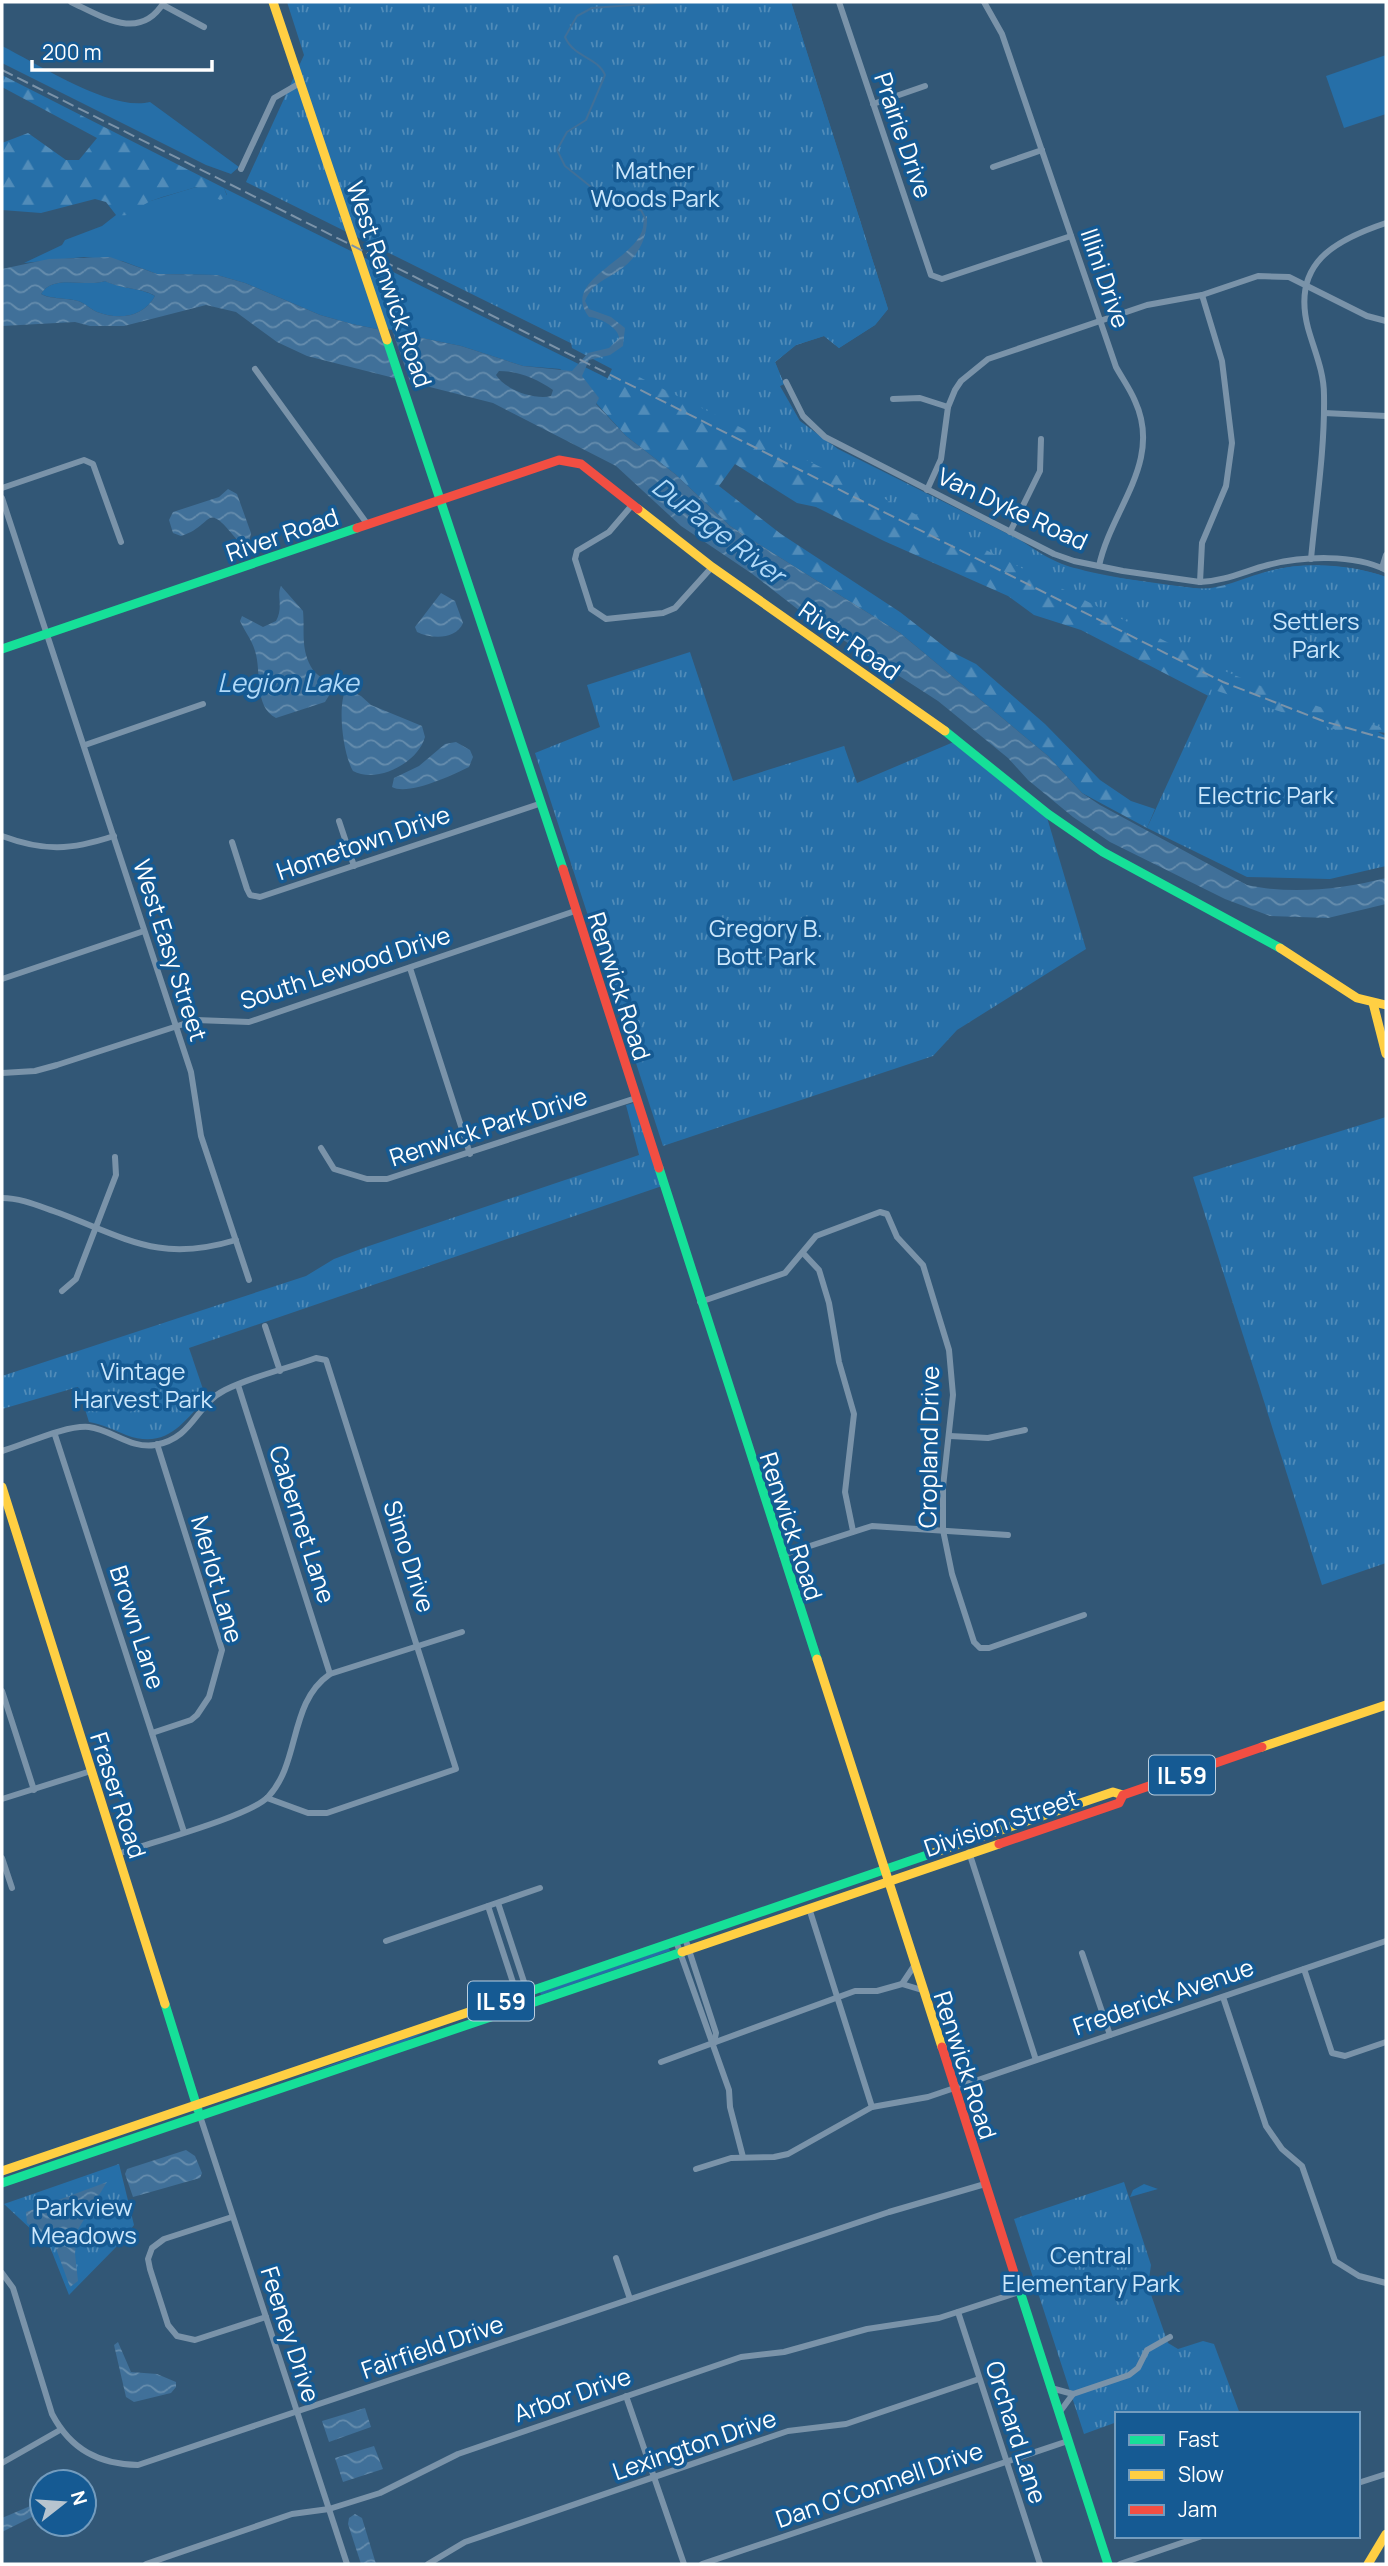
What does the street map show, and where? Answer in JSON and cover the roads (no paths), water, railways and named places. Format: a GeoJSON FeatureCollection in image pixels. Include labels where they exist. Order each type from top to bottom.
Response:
{"type":"FeatureCollection","features":[{"type":"Feature","properties":{"kind":"street"},"geometry":{"type":"LineString","coordinates":[[71,2],[114,23],[129,25],[150,18],[163,3],[204,27]]}},
{"type":"Feature","properties":{"kind":"street","name":"West Renwick Road"},"geometry":{"type":"LineString","coordinates":[[273,2],[441,499]]}},
{"type":"Feature","properties":{"kind":"street","name":"Prairie Drive"},"geometry":{"type":"LineString","coordinates":[[839,2],[931,275],[936,279],[1070,236]]}},
{"type":"Feature","properties":{"kind":"street","name":"Illini Drive"},"geometry":{"type":"LineString","coordinates":[[984,2],[1002,34],[1116,368],[1140,415],[1143,451],[1136,480],[1106,539],[1099,566]]}},
{"type":"Feature","properties":{"kind":"street"},"geometry":{"type":"LineString","coordinates":[[241,169],[274,98],[283,90],[300,83]]}},
{"type":"Feature","properties":{"kind":"street"},"geometry":{"type":"LineString","coordinates":[[873,104],[925,86]]}},
{"type":"Feature","properties":{"kind":"street"},"geometry":{"type":"LineString","coordinates":[[993,167],[1042,150]]}},
{"type":"Feature","properties":{"kind":"street"},"geometry":{"type":"LineString","coordinates":[[1311,559],[1324,413],[1321,369],[1306,312],[1308,284],[1312,270],[1331,246],[1344,238],[1386,223]]}},
{"type":"Feature","properties":{"kind":"street"},"geometry":{"type":"LineString","coordinates":[[926,490],[941,459],[948,407],[961,381],[988,359],[1147,305],[1202,295],[1258,276],[1275,274],[1308,284],[1367,316],[1386,321]]}},
{"type":"Feature","properties":{"kind":"street"},"geometry":{"type":"LineString","coordinates":[[1200,582],[1202,544],[1226,486],[1232,443],[1222,361],[1202,295]]}},
{"type":"Feature","properties":{"kind":"street"},"geometry":{"type":"LineString","coordinates":[[255,369],[368,525]]}},
{"type":"Feature","properties":{"kind":"street","name":"Van Dyke Road"},"geometry":{"type":"LineString","coordinates":[[786,382],[803,416],[825,438],[1054,554],[1099,566],[1200,582],[1217,581],[1268,565],[1311,559],[1348,561],[1384,569]]}},
{"type":"Feature","properties":{"kind":"street"},"geometry":{"type":"LineString","coordinates":[[893,399],[920,398],[948,407]]}},
{"type":"Feature","properties":{"kind":"street"},"geometry":{"type":"LineString","coordinates":[[1324,413],[1386,416]]}},
{"type":"Feature","properties":{"kind":"street"},"geometry":{"type":"LineString","coordinates":[[1010,532],[1040,471],[1041,439]]}},
{"type":"Feature","properties":{"kind":"street"},"geometry":{"type":"LineString","coordinates":[[2,488],[84,460],[89,461],[93,464],[121,542]]}},
{"type":"Feature","properties":{"kind":"street","name":"River Road"},"geometry":{"type":"LineString","coordinates":[[2,649],[548,463],[570,460],[581,464],[712,567],[925,715],[1048,814],[1102,852],[1275,945],[1357,998],[1386,1005]]}},
{"type":"Feature","properties":{"kind":"street","name":"West Easy Street"},"geometry":{"type":"LineString","coordinates":[[2,498],[191,1072],[201,1136],[250,1280]]}},
{"type":"Feature","properties":{"kind":"street","name":"Renwick Road"},"geometry":{"type":"LineString","coordinates":[[441,499],[542,803],[953,2089],[1108,2564]]}},
{"type":"Feature","properties":{"kind":"street"},"geometry":{"type":"LineString","coordinates":[[633,504],[609,532],[577,551],[575,559],[581,581],[591,609],[597,615],[617,620],[675,608],[712,567]]}},
{"type":"Feature","properties":{"kind":"street"},"geometry":{"type":"LineString","coordinates":[[1384,569],[1386,555]]}},
{"type":"Feature","properties":{"kind":"street"},"geometry":{"type":"LineString","coordinates":[[85,745],[203,704]]}},
{"type":"Feature","properties":{"kind":"street","name":"Hometown Drive"},"geometry":{"type":"LineString","coordinates":[[232,842],[247,889],[254,897],[542,803]]}},
{"type":"Feature","properties":{"kind":"street"},"geometry":{"type":"LineString","coordinates":[[339,821],[354,866]]}},
{"type":"Feature","properties":{"kind":"street"},"geometry":{"type":"LineString","coordinates":[[2,836],[39,848],[84,845],[114,836]]}},
{"type":"Feature","properties":{"kind":"street","name":"South Lewood Drive"},"geometry":{"type":"LineString","coordinates":[[2,1073],[35,1071],[57,1066],[196,1020],[249,1021],[576,911]]}},
{"type":"Feature","properties":{"kind":"street"},"geometry":{"type":"LineString","coordinates":[[2,979],[145,930]]}},
{"type":"Feature","properties":{"kind":"street"},"geometry":{"type":"LineString","coordinates":[[410,968],[470,1154]]}},
{"type":"Feature","properties":{"kind":"street"},"geometry":{"type":"LineString","coordinates":[[1373,1003],[1386,1054]]}},
{"type":"Feature","properties":{"kind":"street","name":"Renwick Park Drive"},"geometry":{"type":"LineString","coordinates":[[321,1148],[334,1169],[367,1179],[406,1175],[636,1098]]}},
{"type":"Feature","properties":{"kind":"street"},"geometry":{"type":"LineString","coordinates":[[62,1291],[76,1279],[116,1175],[115,1157]]}},
{"type":"Feature","properties":{"kind":"street"},"geometry":{"type":"LineString","coordinates":[[2,1198],[26,1201],[161,1250],[205,1250],[236,1240]]}},
{"type":"Feature","properties":{"kind":"street","name":"Cropland Drive"},"geometry":{"type":"LineString","coordinates":[[803,1254],[808,1244],[825,1231],[880,1212],[887,1214],[897,1237],[923,1265],[944,1329],[952,1373],[950,1436],[943,1487],[943,1530],[956,1586],[974,1642],[981,1648],[1084,1615]]}},
{"type":"Feature","properties":{"kind":"street"},"geometry":{"type":"LineString","coordinates":[[701,1302],[785,1273],[803,1254],[819,1270],[829,1303],[839,1362],[854,1414],[845,1492],[853,1531]]}},
{"type":"Feature","properties":{"kind":"street"},"geometry":{"type":"LineString","coordinates":[[2,1451],[89,1427],[142,1446],[157,1444],[186,1431],[215,1396],[279,1371],[264,1326]]}},
{"type":"Feature","properties":{"kind":"street","name":"Simo Drive"},"geometry":{"type":"LineString","coordinates":[[267,1798],[308,1813],[331,1813],[456,1769],[328,1364],[323,1357],[279,1371]]}},
{"type":"Feature","properties":{"kind":"street","name":"Cabernet Lane"},"geometry":{"type":"LineString","coordinates":[[238,1385],[330,1674]]}},
{"type":"Feature","properties":{"kind":"street"},"geometry":{"type":"LineString","coordinates":[[950,1436],[988,1438],[1025,1430]]}},
{"type":"Feature","properties":{"kind":"street","name":"Brown Lane"},"geometry":{"type":"LineString","coordinates":[[55,1435],[184,1832]]}},
{"type":"Feature","properties":{"kind":"street","name":"Merlot Lane"},"geometry":{"type":"LineString","coordinates":[[152,1733],[191,1720],[197,1715],[209,1697],[222,1650],[157,1444]]}},
{"type":"Feature","properties":{"kind":"street","name":"Fraser Road"},"geometry":{"type":"LineString","coordinates":[[2,1487],[200,2116]]}},
{"type":"Feature","properties":{"kind":"street"},"geometry":{"type":"LineString","coordinates":[[782,1555],[853,1531],[888,1525],[1008,1535]]}},
{"type":"Feature","properties":{"kind":"street"},"geometry":{"type":"LineString","coordinates":[[118,1854],[248,1811],[267,1798],[278,1782],[307,1698],[318,1683],[330,1674],[462,1632]]}},
{"type":"Feature","properties":{"kind":"street"},"geometry":{"type":"LineString","coordinates":[[2,1691],[34,1790]]}},
{"type":"Feature","properties":{"kind":"street","name":"Division Street"},"geometry":{"type":"LineString","coordinates":[[884,1870],[1113,1792],[1123,1795],[1386,1705]]}},
{"type":"Feature","properties":{"kind":"street"},"geometry":{"type":"LineString","coordinates":[[2,1799],[91,1771]]}},
{"type":"Feature","properties":{"kind":"street","name":"Division Street"},"geometry":{"type":"LineString","coordinates":[[888,1881],[1119,1802],[1123,1795]]}},
{"type":"Feature","properties":{"kind":"street"},"geometry":{"type":"LineString","coordinates":[[967,1842],[1036,2060]]}},
{"type":"Feature","properties":{"kind":"street"},"geometry":{"type":"LineString","coordinates":[[2,1858],[12,1888]]}},
{"type":"Feature","properties":{"kind":"street","name":"IL 59"},"geometry":{"type":"LineString","coordinates":[[2,2171],[884,1870]]}},
{"type":"Feature","properties":{"kind":"street","name":"IL 59"},"geometry":{"type":"LineString","coordinates":[[2,2183],[888,1881]]}},
{"type":"Feature","properties":{"kind":"street"},"geometry":{"type":"LineString","coordinates":[[386,1941],[540,1888]]}},
{"type":"Feature","properties":{"kind":"street"},"geometry":{"type":"LineString","coordinates":[[498,1903],[522,1993]]}},
{"type":"Feature","properties":{"kind":"street"},"geometry":{"type":"LineString","coordinates":[[488,1906],[526,2005]]}},
{"type":"Feature","properties":{"kind":"street"},"geometry":{"type":"LineString","coordinates":[[809,1908],[872,2107]]}},
{"type":"Feature","properties":{"kind":"street"},"geometry":{"type":"LineString","coordinates":[[680,1940],[708,2035],[714,2043],[729,2090],[730,2107],[743,2157]]}},
{"type":"Feature","properties":{"kind":"street","name":"Frederick Avenue"},"geometry":{"type":"LineString","coordinates":[[696,2169],[743,2157],[788,2154],[872,2107],[928,2097],[953,2089],[1386,1941]]}},
{"type":"Feature","properties":{"kind":"street"},"geometry":{"type":"LineString","coordinates":[[1082,1953],[1110,2035]]}},
{"type":"Feature","properties":{"kind":"street"},"geometry":{"type":"LineString","coordinates":[[902,1984],[914,1966]]}},
{"type":"Feature","properties":{"kind":"street"},"geometry":{"type":"LineString","coordinates":[[1304,1969],[1330,2048],[1336,2055],[1345,2056],[1386,2042]]}},
{"type":"Feature","properties":{"kind":"street"},"geometry":{"type":"LineString","coordinates":[[660,2062],[855,1991],[877,1991],[902,1984],[922,1990]]}},
{"type":"Feature","properties":{"kind":"street"},"geometry":{"type":"LineString","coordinates":[[1223,1997],[1266,2126],[1282,2149],[1302,2166],[1335,2261],[1359,2276],[1386,2283]]}},
{"type":"Feature","properties":{"kind":"street","name":"Feeney Drive"},"geometry":{"type":"LineString","coordinates":[[200,2116],[347,2564]]}},
{"type":"Feature","properties":{"kind":"street","name":"Fairfield Drive"},"geometry":{"type":"LineString","coordinates":[[2,2273],[13,2288],[52,2414],[61,2430],[83,2452],[98,2459],[118,2465],[138,2465],[630,2299],[985,2184]]}},
{"type":"Feature","properties":{"kind":"street"},"geometry":{"type":"LineString","coordinates":[[232,2217],[164,2239],[152,2248],[149,2266],[168,2325],[177,2336],[191,2340],[266,2317]]}},
{"type":"Feature","properties":{"kind":"street"},"geometry":{"type":"LineString","coordinates":[[616,2258],[630,2299]]}},
{"type":"Feature","properties":{"kind":"street","name":"Arbor Drive"},"geometry":{"type":"LineString","coordinates":[[146,2564],[292,2514],[329,2509],[380,2493],[458,2454],[752,2354],[784,2352],[867,2329],[920,2322],[1020,2291]]}},
{"type":"Feature","properties":{"kind":"street","name":"Orchard Lane"},"geometry":{"type":"LineString","coordinates":[[958,2312],[1041,2564]]}},
{"type":"Feature","properties":{"kind":"street"},"geometry":{"type":"LineString","coordinates":[[1059,2413],[1073,2394],[1129,2375],[1138,2368],[1147,2350],[1170,2337]]}},
{"type":"Feature","properties":{"kind":"street","name":"Lexington Drive"},"geometry":{"type":"LineString","coordinates":[[428,2564],[465,2542],[788,2431],[846,2424],[979,2379]]}},
{"type":"Feature","properties":{"kind":"street"},"geometry":{"type":"LineString","coordinates":[[1050,2387],[1073,2394]]}},
{"type":"Feature","properties":{"kind":"street"},"geometry":{"type":"LineString","coordinates":[[626,2396],[684,2564]]}},
{"type":"Feature","properties":{"kind":"street"},"geometry":{"type":"LineString","coordinates":[[2,2463],[61,2430]]}},
{"type":"Feature","properties":{"kind":"street","name":"Dan O'Connell Drive"},"geometry":{"type":"LineString","coordinates":[[702,2564],[1068,2441]]}},
{"type":"Feature","properties":{"kind":"street"},"geometry":{"type":"LineString","coordinates":[[1360,2482],[1386,2474]]}},
{"type":"Feature","properties":{"kind":"street"},"geometry":{"type":"LineString","coordinates":[[1368,2564],[1386,2534]]}},
{"type":"Feature","properties":{"kind":"street"},"geometry":{"type":"LineString","coordinates":[[1120,2564],[1196,2538]]}},
{"type":"Feature","properties":{"kind":"water","name":"DuPage River"},"geometry":{"type":"Polygon","coordinates":[[[647,216],[646,233],[636,255],[624,267],[595,286],[585,301],[589,309],[611,317],[625,328],[623,346],[610,355],[589,360],[582,376],[599,398],[596,404],[626,436],[675,474],[730,526],[900,633],[1048,756],[1082,793],[1100,805],[1247,885],[1299,890],[1352,885],[1386,878],[1386,904],[1328,918],[1270,916],[1225,899],[1110,842],[1073,817],[1028,780],[1008,758],[938,701],[809,618],[751,573],[681,526],[616,466],[493,403],[307,356],[277,342],[236,312],[206,305],[124,326],[90,326],[75,322],[2,326],[2,269],[49,259],[110,257],[157,274],[217,275],[245,283],[320,315],[352,324],[461,346],[523,366],[572,371],[588,353],[609,348],[619,338],[616,330],[608,324],[589,317],[582,303],[585,290],[594,278],[633,245],[642,232],[643,218],[647,216]],[[105,281],[53,284],[41,294],[78,301],[97,312],[113,316],[137,313],[155,296],[105,281]],[[499,371],[496,375],[500,380],[521,393],[537,397],[551,396],[553,390],[534,379],[514,372],[499,371]]]}},
{"type":"Feature","properties":{"kind":"water"},"geometry":{"type":"Polygon","coordinates":[[[228,489],[237,494],[251,533],[249,543],[238,541],[214,518],[181,536],[173,533],[169,520],[173,512],[219,497],[228,489]]]}},
{"type":"Feature","properties":{"kind":"water","name":"Legion Lake"},"geometry":{"type":"Polygon","coordinates":[[[281,586],[303,611],[305,648],[309,663],[315,673],[333,689],[325,702],[276,718],[269,713],[261,697],[255,651],[240,621],[242,616],[263,627],[276,621],[281,586]]]}},
{"type":"Feature","properties":{"kind":"water"},"geometry":{"type":"Polygon","coordinates":[[[441,593],[455,601],[463,623],[460,629],[443,636],[429,636],[417,632],[415,627],[441,593]]]}},
{"type":"Feature","properties":{"kind":"water"},"geometry":{"type":"Polygon","coordinates":[[[346,689],[361,696],[371,705],[422,726],[425,737],[414,755],[395,769],[384,773],[373,775],[353,771],[342,730],[342,707],[346,689]]]}},
{"type":"Feature","properties":{"kind":"water"},"geometry":{"type":"Polygon","coordinates":[[[456,742],[470,750],[473,757],[469,767],[419,787],[392,787],[394,778],[419,766],[445,744],[456,742]]]}},
{"type":"Feature","properties":{"kind":"water"},"geometry":{"type":"Polygon","coordinates":[[[186,2150],[195,2156],[202,2173],[200,2178],[133,2197],[125,2174],[127,2169],[186,2150]]]}},
{"type":"Feature","properties":{"kind":"water"},"geometry":{"type":"Polygon","coordinates":[[[107,2182],[77,2231],[75,2254],[78,2281],[70,2287],[54,2243],[27,2223],[26,2212],[107,2182]]]}},
{"type":"Feature","properties":{"kind":"water"},"geometry":{"type":"Polygon","coordinates":[[[118,2342],[131,2372],[157,2374],[176,2382],[171,2393],[134,2402],[126,2397],[114,2345],[118,2342]]]}},
{"type":"Feature","properties":{"kind":"water"},"geometry":{"type":"Polygon","coordinates":[[[365,2408],[371,2427],[329,2442],[322,2421],[365,2408]]]}},
{"type":"Feature","properties":{"kind":"water"},"geometry":{"type":"Polygon","coordinates":[[[374,2446],[383,2469],[343,2482],[335,2458],[374,2446]]]}},
{"type":"Feature","properties":{"kind":"water"},"geometry":{"type":"Polygon","coordinates":[[[28,2507],[28,2519],[2,2532],[2,2518],[28,2507]]]}},
{"type":"Feature","properties":{"kind":"water"},"geometry":{"type":"Polygon","coordinates":[[[355,2514],[362,2518],[376,2564],[361,2564],[348,2524],[349,2518],[355,2514]]]}},
{"type":"Feature","properties":{"kind":"waterway"},"geometry":{"type":"LineString","coordinates":[[645,218],[641,210],[611,203],[565,166],[557,150],[567,132],[586,120],[605,75],[597,64],[574,49],[565,37],[577,16],[592,8],[671,2]]}},
{"type":"Feature","properties":{"kind":"railway"},"geometry":{"type":"LineString","coordinates":[[2,70],[1223,682],[1323,721],[1386,739]]}},
{"type":"Feature","properties":{"kind":"park label","name":"Mather Woods Park"},"geometry":{"type":"Point","coordinates":[655,183]}},
{"type":"Feature","properties":{"kind":"park label","name":"Settlers Park"},"geometry":{"type":"Point","coordinates":[1316,634]}},
{"type":"Feature","properties":{"kind":"park label","name":"Electric Park"},"geometry":{"type":"Point","coordinates":[1266,794]}},
{"type":"Feature","properties":{"kind":"park label","name":"Gregory B. Bott Park"},"geometry":{"type":"Point","coordinates":[766,941]}},
{"type":"Feature","properties":{"kind":"park label","name":"Vintage Harvest Park"},"geometry":{"type":"Point","coordinates":[143,1384]}},
{"type":"Feature","properties":{"kind":"park label","name":"Parkview Meadows"},"geometry":{"type":"Point","coordinates":[84,2220]}},
{"type":"Feature","properties":{"kind":"park label","name":"Central Elementary Park"},"geometry":{"type":"Point","coordinates":[1091,2268]}}]}
